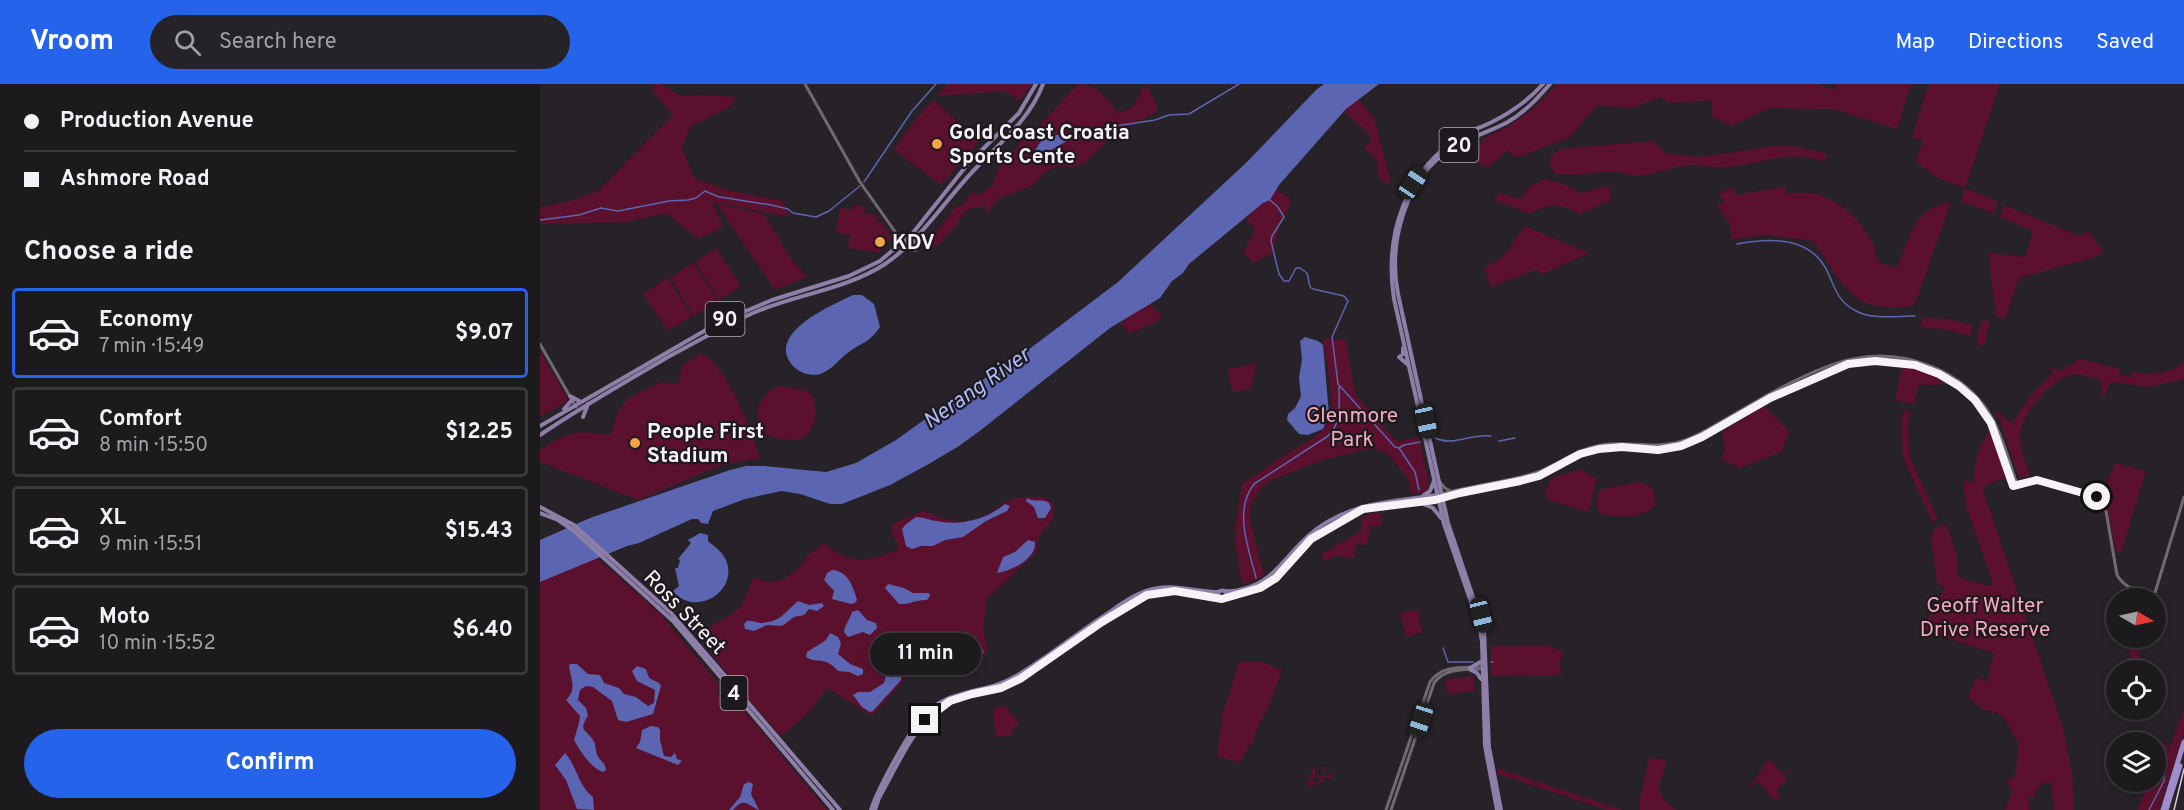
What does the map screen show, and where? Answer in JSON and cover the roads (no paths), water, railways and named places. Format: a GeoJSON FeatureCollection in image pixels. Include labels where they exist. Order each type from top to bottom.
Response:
{"type":"FeatureCollection","features":[{"type":"Feature","properties":{"kind":"highway"},"geometry":{"type":"LineString","coordinates":[[2164,810],[2184,742]]}},
{"type":"Feature","properties":{"kind":"highway"},"geometry":{"type":"LineString","coordinates":[[2164,810],[2184,753]]}},
{"type":"Feature","properties":{"kind":"main road"},"geometry":{"type":"LineString","coordinates":[[805,84],[860,182],[899,237],[906,243]]}},
{"type":"Feature","properties":{"kind":"main road","name":"90"},"geometry":{"type":"LineString","coordinates":[[540,435],[588,404],[724,326],[784,301],[861,277],[885,264],[906,243],[967,165],[1023,107],[1036,84]]}},
{"type":"Feature","properties":{"kind":"main road","name":"90"},"geometry":{"type":"LineString","coordinates":[[540,426],[695,335],[736,314],[788,294],[852,275],[915,238],[954,191],[1022,121],[1034,104],[1043,84]]}},
{"type":"Feature","properties":{"kind":"main road","name":"20"},"geometry":{"type":"LineString","coordinates":[[1499,810],[1489,747],[1485,668],[1482,660],[1478,618],[1444,524],[1440,497],[1393,291],[1392,249],[1399,214],[1413,183],[1430,161],[1462,136],[1518,108],[1543,84]]}},
{"type":"Feature","properties":{"kind":"main road","name":"20"},"geometry":{"type":"LineString","coordinates":[[1436,480],[1396,282],[1396,244],[1404,212],[1416,186],[1441,157],[1469,139],[1512,119],[1531,105],[1550,84]]}},
{"type":"Feature","properties":{"kind":"main road"},"geometry":{"type":"LineString","coordinates":[[894,230],[906,243]]}},
{"type":"Feature","properties":{"kind":"main road"},"geometry":{"type":"LineString","coordinates":[[897,248],[899,237]]}},
{"type":"Feature","properties":{"kind":"main road"},"geometry":{"type":"LineString","coordinates":[[915,238],[915,250]]}},
{"type":"Feature","properties":{"kind":"main road"},"geometry":{"type":"LineString","coordinates":[[1404,341],[1403,354],[1399,357],[1410,369]]}},
{"type":"Feature","properties":{"kind":"main road"},"geometry":{"type":"LineString","coordinates":[[540,344],[578,410]]}},
{"type":"Feature","properties":{"kind":"main road"},"geometry":{"type":"LineString","coordinates":[[873,810],[879,790],[923,717],[948,698],[972,690],[987,690],[1020,679],[1080,636],[1147,595],[1175,591],[1226,598],[1254,590],[1272,581],[1311,539],[1355,513],[1370,508],[1418,502],[1451,493],[1539,476],[1580,454],[1599,449],[1622,447],[1658,450],[1688,444],[1770,398],[1848,364],[1872,361],[1908,364],[1946,375],[1970,395],[1991,423],[2015,485],[2037,480],[2089,493],[2100,499],[2106,511],[2116,572],[2129,587],[2154,596],[2184,497]]}},
{"type":"Feature","properties":{"kind":"main road"},"geometry":{"type":"LineString","coordinates":[[571,398],[581,402]]}},
{"type":"Feature","properties":{"kind":"main road"},"geometry":{"type":"LineString","coordinates":[[562,413],[571,398]]}},
{"type":"Feature","properties":{"kind":"main road"},"geometry":{"type":"LineString","coordinates":[[573,413],[584,418],[588,404]]}},
{"type":"Feature","properties":{"kind":"main road"},"geometry":{"type":"LineString","coordinates":[[1423,497],[1436,480],[1451,493]]}},
{"type":"Feature","properties":{"kind":"main road"},"geometry":{"type":"LineString","coordinates":[[1444,504],[1451,493]]}},
{"type":"Feature","properties":{"kind":"main road"},"geometry":{"type":"LineString","coordinates":[[987,690],[1017,676],[1114,608],[1146,591],[1167,587],[1233,592],[1251,587],[1268,579],[1303,541],[1341,514],[1372,504],[1440,497]]}},
{"type":"Feature","properties":{"kind":"main road","name":"20"},"geometry":{"type":"LineString","coordinates":[[1440,497],[1481,615],[1487,646],[1483,686],[1485,742],[1499,810]]}},
{"type":"Feature","properties":{"kind":"main road"},"geometry":{"type":"LineString","coordinates":[[1418,502],[1432,508],[1444,524]]}},
{"type":"Feature","properties":{"kind":"main road","name":"Ross Street"},"geometry":{"type":"LineString","coordinates":[[540,507],[568,523],[667,609],[840,810]]}},
{"type":"Feature","properties":{"kind":"main road","name":"Ross Street"},"geometry":{"type":"LineString","coordinates":[[540,513],[568,523]]}},
{"type":"Feature","properties":{"kind":"main road","name":"Ross Street"},"geometry":{"type":"LineString","coordinates":[[604,555],[668,616],[833,810]]}},
{"type":"Feature","properties":{"kind":"main road"},"geometry":{"type":"LineString","coordinates":[[1225,591],[1226,598]]}},
{"type":"Feature","properties":{"kind":"main road"},"geometry":{"type":"LineString","coordinates":[[1219,592],[1219,598]]}},
{"type":"Feature","properties":{"kind":"main road"},"geometry":{"type":"LineString","coordinates":[[683,627],[684,634]]}},
{"type":"Feature","properties":{"kind":"main road"},"geometry":{"type":"LineString","coordinates":[[1471,669],[1482,660]]}},
{"type":"Feature","properties":{"kind":"main road"},"geometry":{"type":"LineString","coordinates":[[1386,810],[1430,682],[1443,670],[1453,667],[1471,669],[1479,675],[1483,686]]}},
{"type":"Feature","properties":{"kind":"main road"},"geometry":{"type":"LineString","coordinates":[[1391,810],[1434,683],[1448,672],[1485,668]]}},
{"type":"Feature","properties":{"kind":"water","name":"Nerang River"},"geometry":{"type":"Polygon","coordinates":[[[1324,84],[1379,84],[1346,109],[1279,185],[1270,200],[1263,203],[1189,264],[1183,273],[1172,281],[1160,298],[1110,328],[959,446],[890,485],[842,504],[830,504],[800,494],[781,491],[745,499],[713,511],[708,524],[692,519],[639,543],[540,582],[540,540],[590,518],[746,466],[826,472],[856,463],[896,440],[959,395],[1024,353],[1118,282],[1247,162],[1324,84]]]}},
{"type":"Feature","properties":{"kind":"water"},"geometry":{"type":"Polygon","coordinates":[[[1063,134],[1072,138],[1029,163],[1044,137],[1063,134]]]}},
{"type":"Feature","properties":{"kind":"water"},"geometry":{"type":"Polygon","coordinates":[[[853,295],[862,295],[874,304],[880,327],[876,333],[820,374],[806,374],[794,367],[786,350],[791,335],[816,314],[853,295]]]}},
{"type":"Feature","properties":{"kind":"water"},"geometry":{"type":"Polygon","coordinates":[[[1305,337],[1323,345],[1329,414],[1323,429],[1308,435],[1299,434],[1287,420],[1288,414],[1295,408],[1301,396],[1300,341],[1305,337]]]}},
{"type":"Feature","properties":{"kind":"water"},"geometry":{"type":"Polygon","coordinates":[[[1027,498],[1049,503],[1051,508],[1045,518],[1038,518],[1034,507],[1026,501],[1027,498]]]}},
{"type":"Feature","properties":{"kind":"water"},"geometry":{"type":"Polygon","coordinates":[[[1005,504],[1010,506],[1007,511],[986,521],[963,537],[945,540],[933,546],[912,549],[906,546],[902,529],[916,517],[945,522],[964,522],[981,518],[1005,504]]]}},
{"type":"Feature","properties":{"kind":"water"},"geometry":{"type":"Polygon","coordinates":[[[700,533],[708,535],[708,541],[725,558],[728,570],[727,581],[714,597],[693,602],[682,599],[673,591],[679,586],[675,568],[678,568],[680,560],[678,559],[691,543],[688,540],[700,533]]]}},
{"type":"Feature","properties":{"kind":"water"},"geometry":{"type":"Polygon","coordinates":[[[1028,540],[1035,542],[1035,548],[1028,559],[1016,567],[997,573],[1003,557],[1015,552],[1028,540]]]}},
{"type":"Feature","properties":{"kind":"water"},"geometry":{"type":"Polygon","coordinates":[[[832,570],[842,573],[849,580],[857,600],[855,603],[832,599],[834,591],[824,580],[827,573],[832,570]]]}},
{"type":"Feature","properties":{"kind":"water"},"geometry":{"type":"Polygon","coordinates":[[[888,584],[913,593],[929,593],[930,596],[927,600],[899,604],[885,588],[888,584]]]}},
{"type":"Feature","properties":{"kind":"water"},"geometry":{"type":"Polygon","coordinates":[[[798,601],[809,605],[822,603],[824,606],[817,611],[809,609],[804,615],[794,617],[782,626],[767,625],[754,631],[745,629],[744,624],[747,621],[761,623],[773,621],[786,613],[798,601]]]}},
{"type":"Feature","properties":{"kind":"water"},"geometry":{"type":"Polygon","coordinates":[[[858,610],[867,620],[876,623],[877,628],[870,635],[863,632],[848,637],[844,632],[845,628],[852,612],[858,610]]]}},
{"type":"Feature","properties":{"kind":"water"},"geometry":{"type":"Polygon","coordinates":[[[830,633],[838,637],[841,643],[838,654],[850,664],[863,669],[863,674],[858,676],[838,671],[829,663],[806,657],[807,652],[826,640],[830,633]]]}},
{"type":"Feature","properties":{"kind":"water"},"geometry":{"type":"Polygon","coordinates":[[[975,646],[982,648],[984,652],[976,663],[962,659],[956,654],[958,650],[975,646]]]}},
{"type":"Feature","properties":{"kind":"water"},"geometry":{"type":"Polygon","coordinates":[[[895,659],[902,662],[901,680],[870,712],[862,707],[853,695],[858,692],[870,692],[884,683],[886,675],[874,667],[874,664],[889,663],[895,659]]]}},
{"type":"Feature","properties":{"kind":"water"},"geometry":{"type":"Polygon","coordinates":[[[577,664],[588,674],[600,675],[604,683],[619,688],[624,694],[636,697],[648,706],[654,703],[655,690],[637,681],[632,671],[637,666],[646,669],[649,678],[661,686],[653,714],[626,722],[618,720],[612,701],[593,687],[586,686],[580,690],[578,700],[586,708],[588,716],[583,726],[593,739],[597,755],[605,766],[606,770],[603,772],[590,763],[574,740],[580,716],[566,700],[572,692],[569,665],[577,664]]]}},
{"type":"Feature","properties":{"kind":"water"},"geometry":{"type":"Polygon","coordinates":[[[651,726],[658,727],[660,730],[664,756],[671,757],[675,753],[677,759],[682,761],[678,765],[636,748],[640,742],[642,730],[651,726]]]}},
{"type":"Feature","properties":{"kind":"water"},"geometry":{"type":"Polygon","coordinates":[[[565,753],[584,787],[593,797],[594,810],[577,809],[566,780],[555,765],[565,753]]]}},
{"type":"Feature","properties":{"kind":"water"},"geometry":{"type":"Polygon","coordinates":[[[749,782],[753,784],[751,794],[759,810],[744,803],[729,810],[740,797],[744,784],[749,782]]]}},
{"type":"Feature","properties":{"kind":"waterway"},"geometry":{"type":"LineString","coordinates":[[864,182],[912,111],[936,84]]}},
{"type":"Feature","properties":{"kind":"waterway"},"geometry":{"type":"LineString","coordinates":[[1072,138],[1169,115],[1189,114],[1239,84]]}},
{"type":"Feature","properties":{"kind":"waterway"},"geometry":{"type":"LineString","coordinates":[[720,197],[771,205],[788,209],[793,213],[816,217],[829,211],[860,186]]}},
{"type":"Feature","properties":{"kind":"waterway"},"geometry":{"type":"LineString","coordinates":[[540,220],[579,215],[601,208],[618,211],[669,201],[688,200],[696,198],[705,191],[719,197]]}},
{"type":"Feature","properties":{"kind":"waterway"},"geometry":{"type":"LineString","coordinates":[[1270,200],[1284,217],[1271,241],[1279,274],[1284,281],[1289,281],[1296,268],[1300,268],[1307,273],[1310,287],[1344,296],[1348,301],[1332,337],[1338,384],[1395,447],[1420,442]]}},
{"type":"Feature","properties":{"kind":"waterway"},"geometry":{"type":"LineString","coordinates":[[1737,244],[1773,240],[1808,249],[1825,267],[1836,292],[1849,307],[1863,314],[1877,317],[1915,316]]}},
{"type":"Feature","properties":{"kind":"waterway"},"geometry":{"type":"LineString","coordinates":[[1256,578],[1244,530],[1244,506],[1248,495],[1254,484],[1328,436],[1338,419],[1339,387]]}},
{"type":"Feature","properties":{"kind":"waterway"},"geometry":{"type":"LineString","coordinates":[[1435,438],[1455,441],[1476,436],[1491,436]]}},
{"type":"Feature","properties":{"kind":"waterway"},"geometry":{"type":"LineString","coordinates":[[1499,441],[1515,438]]}},
{"type":"Feature","properties":{"kind":"waterway"},"geometry":{"type":"LineString","coordinates":[[1399,448],[1415,472],[1419,490]]}},
{"type":"Feature","properties":{"kind":"waterway"},"geometry":{"type":"LineString","coordinates":[[1443,648],[1448,662],[1473,662]]}},
{"type":"Feature","properties":{"kind":"waterway"},"geometry":{"type":"LineString","coordinates":[[2149,810],[2158,792]]}},
{"type":"Feature","properties":{"kind":"tram line"},"geometry":{"type":"LineString","coordinates":[[2174,810],[2184,769]]}},
{"type":"Feature","properties":{"kind":"place","name":"Gold Coast Croatia Sports Cente"},"geometry":{"type":"Point","coordinates":[937,144]}},
{"type":"Feature","properties":{"kind":"place","name":"KDV"},"geometry":{"type":"Point","coordinates":[880,242]}},
{"type":"Feature","properties":{"kind":"place","name":"People First Stadium"},"geometry":{"type":"Point","coordinates":[635,443]}},
{"type":"Feature","properties":{"kind":"park label","name":"Glenmore Park"},"geometry":{"type":"Point","coordinates":[1352,427]}},
{"type":"Feature","properties":{"kind":"park label","name":"Geoff Walter Drive Reserve"},"geometry":{"type":"Point","coordinates":[1985,617]}}]}
